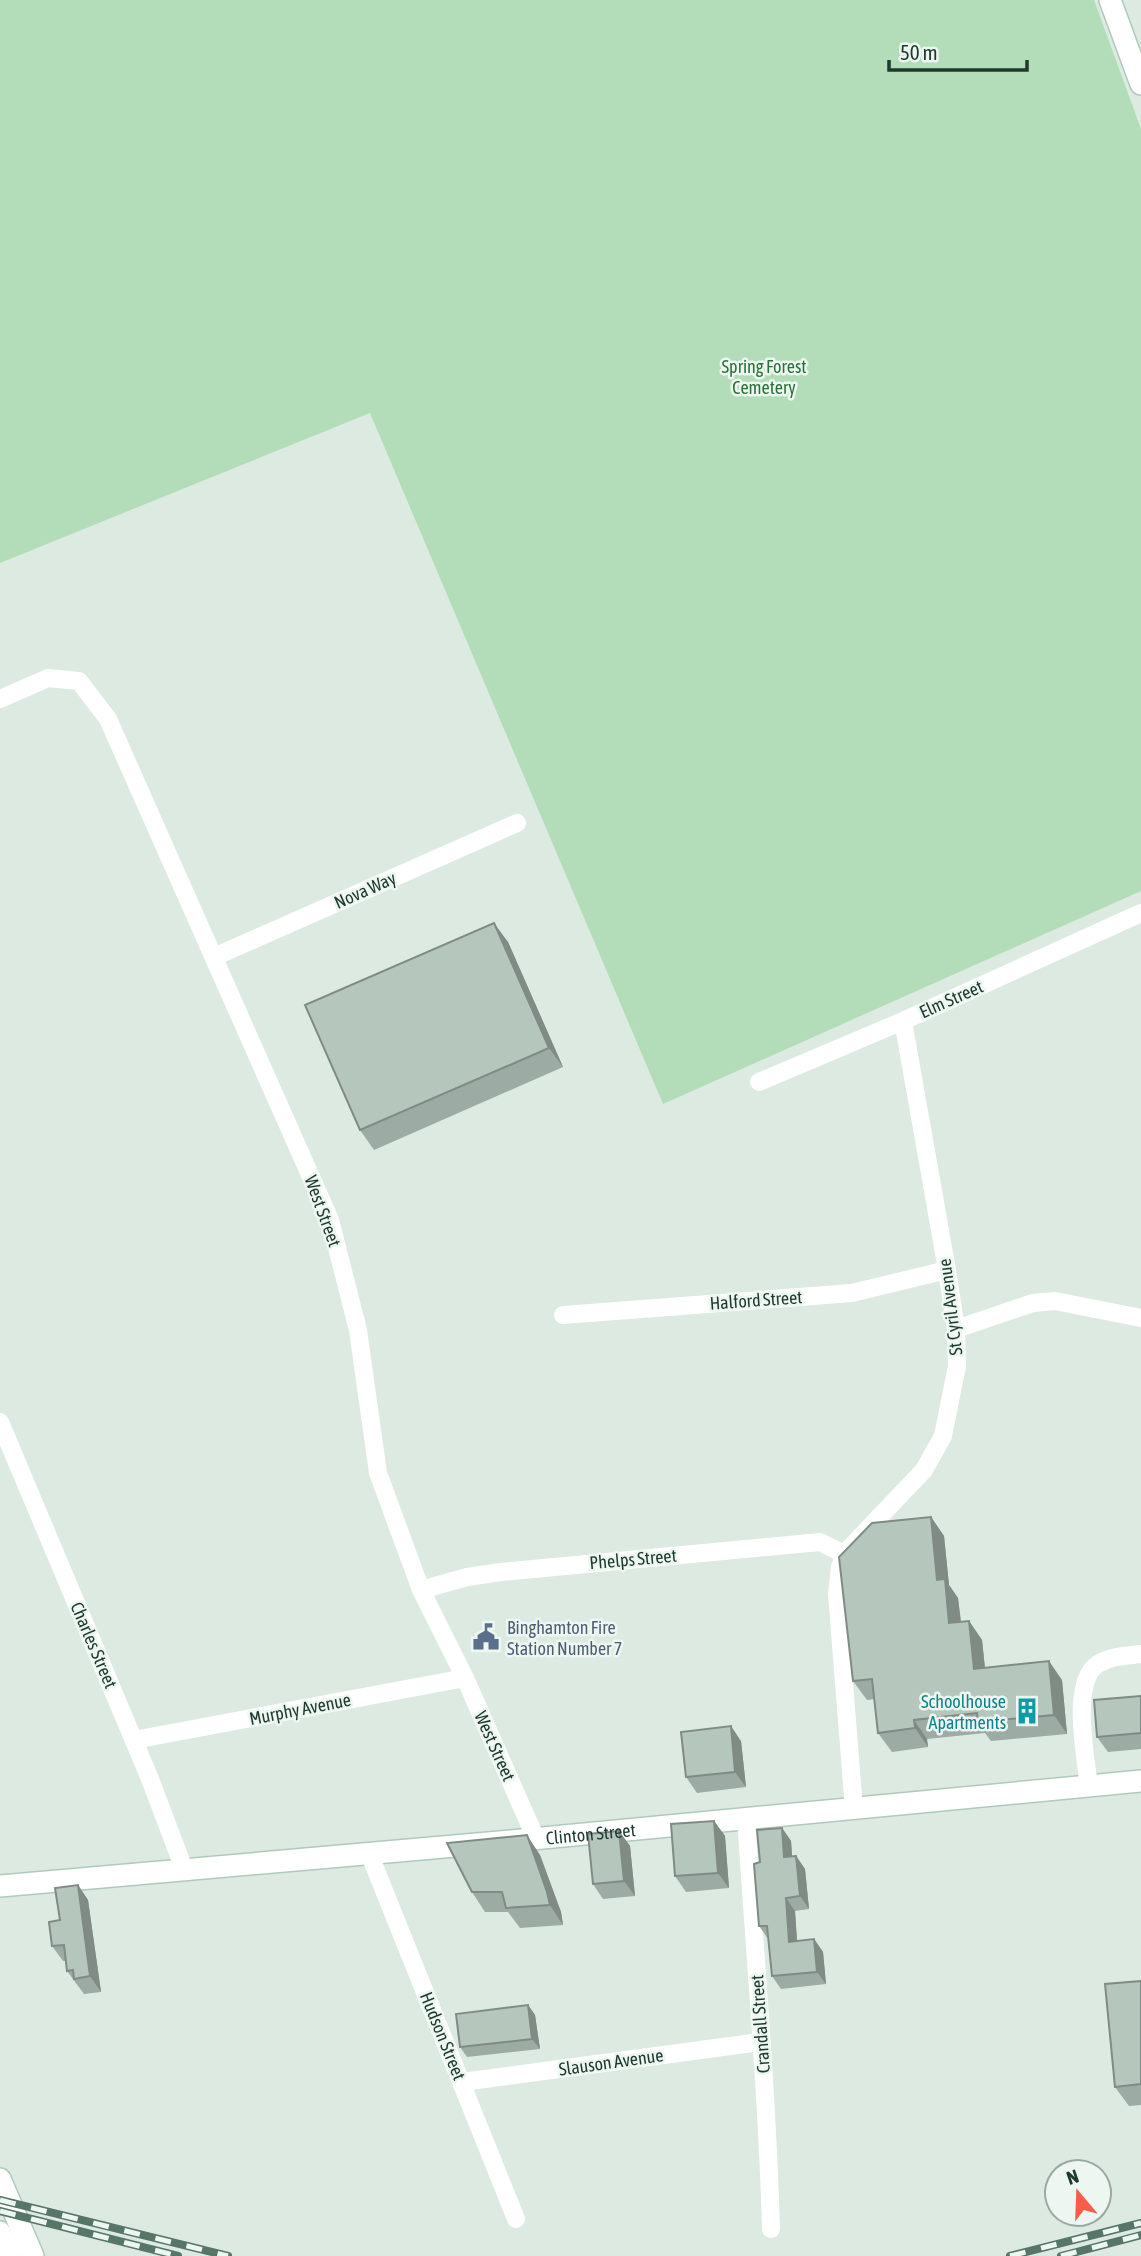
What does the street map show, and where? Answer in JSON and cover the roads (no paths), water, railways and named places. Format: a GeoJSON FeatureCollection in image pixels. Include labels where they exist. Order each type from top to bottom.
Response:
{"type":"FeatureCollection","features":[{"type":"Feature","properties":{"kind":"street"},"geometry":{"type":"LineString","coordinates":[[1110,0],[1141,84]]}},
{"type":"Feature","properties":{"kind":"street","name":"West Street"},"geometry":{"type":"LineString","coordinates":[[0,699],[47,678],[79,681],[108,719],[330,1220],[358,1330],[378,1473],[421,1590],[465,1678],[537,1839]]}},
{"type":"Feature","properties":{"kind":"street","name":"Nova Way"},"geometry":{"type":"LineString","coordinates":[[214,957],[517,822]]}},
{"type":"Feature","properties":{"kind":"street","name":"Elm Street"},"geometry":{"type":"LineString","coordinates":[[759,1082],[903,1021],[1141,913]]}},
{"type":"Feature","properties":{"kind":"street","name":"St Cyril Avenue"},"geometry":{"type":"LineString","coordinates":[[844,1554],[924,1470],[943,1436],[957,1366],[956,1329],[947,1270],[903,1021]]}},
{"type":"Feature","properties":{"kind":"street","name":"Halford Street"},"geometry":{"type":"LineString","coordinates":[[563,1315],[852,1293],[947,1270]]}},
{"type":"Feature","properties":{"kind":"street"},"geometry":{"type":"LineString","coordinates":[[956,1329],[1008,1309],[1055,1301],[1141,1318]]}},
{"type":"Feature","properties":{"kind":"street","name":"Charles Street"},"geometry":{"type":"LineString","coordinates":[[0,1422],[134,1740],[184,1869]]}},
{"type":"Feature","properties":{"kind":"street","name":"Phelps Street"},"geometry":{"type":"LineString","coordinates":[[421,1590],[467,1577],[501,1572],[820,1542],[844,1554]]}},
{"type":"Feature","properties":{"kind":"street"},"geometry":{"type":"LineString","coordinates":[[844,1554],[837,1594],[855,1809]]}},
{"type":"Feature","properties":{"kind":"street"},"geometry":{"type":"LineString","coordinates":[[1089,1787],[1082,1695],[1086,1677],[1096,1665],[1112,1657],[1141,1654]]}},
{"type":"Feature","properties":{"kind":"street","name":"Murphy Avenue"},"geometry":{"type":"LineString","coordinates":[[134,1740],[465,1678]]}},
{"type":"Feature","properties":{"kind":"street","name":"Clinton Street"},"geometry":{"type":"LineString","coordinates":[[0,1886],[1141,1782]]}},
{"type":"Feature","properties":{"kind":"street","name":"Crandall Street"},"geometry":{"type":"LineString","coordinates":[[746,1818],[760,2042],[768,2118],[771,2229]]}},
{"type":"Feature","properties":{"kind":"street","name":"Hudson Street"},"geometry":{"type":"LineString","coordinates":[[369,1853],[516,2219]]}},
{"type":"Feature","properties":{"kind":"street","name":"Slauson Avenue"},"geometry":{"type":"LineString","coordinates":[[462,2082],[760,2042]]}},
{"type":"Feature","properties":{"kind":"street"},"geometry":{"type":"LineString","coordinates":[[0,2179],[33,2256]]}},
{"type":"Feature","properties":{"kind":"street"},"geometry":{"type":"LineString","coordinates":[[0,2232],[11,2256]]}},
{"type":"Feature","properties":{"kind":"railway"},"geometry":{"type":"LineString","coordinates":[[0,2200],[228,2256]]}},
{"type":"Feature","properties":{"kind":"railway"},"geometry":{"type":"LineString","coordinates":[[0,2211],[178,2256]]}},
{"type":"Feature","properties":{"kind":"railway"},"geometry":{"type":"LineString","coordinates":[[1010,2256],[1141,2223]]}},
{"type":"Feature","properties":{"kind":"railway"},"geometry":{"type":"LineString","coordinates":[[1061,2256],[1141,2235]]}},
{"type":"Feature","properties":{"kind":"place","name":"Binghamton Fire Station Number 7"},"geometry":{"type":"Point","coordinates":[486,1637]}},
{"type":"Feature","properties":{"kind":"place","name":"Schoolhouse Apartments"},"geometry":{"type":"Point","coordinates":[1027,1711]}},
{"type":"Feature","properties":{"kind":"park label","name":"Spring Forest Cemetery"},"geometry":{"type":"Point","coordinates":[764,376]}}]}
